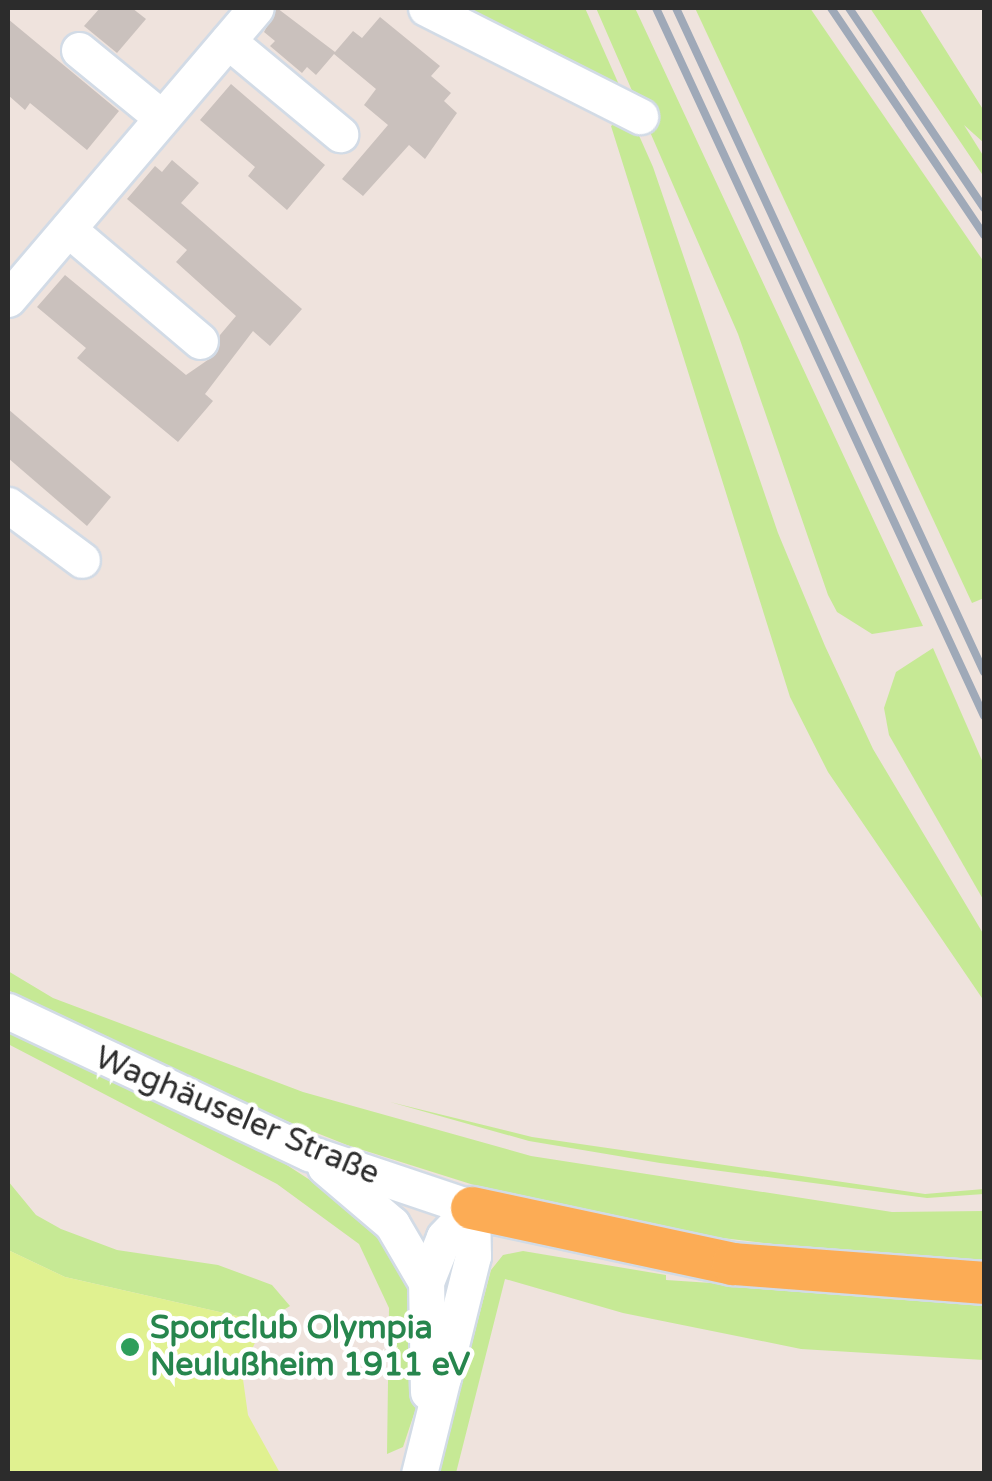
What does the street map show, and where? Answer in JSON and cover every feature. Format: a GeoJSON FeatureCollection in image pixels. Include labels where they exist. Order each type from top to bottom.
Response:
{"type":"FeatureCollection","features":[{"type":"Feature","properties":{"kind":"main road"},"geometry":{"type":"LineString","coordinates":[[472,1208],[732,1264],[984,1283]]}},
{"type":"Feature","properties":{"kind":"street"},"geometry":{"type":"LineString","coordinates":[[8,299],[256,8]]}},
{"type":"Feature","properties":{"kind":"street"},"geometry":{"type":"LineString","coordinates":[[426,8],[640,116]]}},
{"type":"Feature","properties":{"kind":"street"},"geometry":{"type":"LineString","coordinates":[[228,41],[340,134]]}},
{"type":"Feature","properties":{"kind":"street"},"geometry":{"type":"LineString","coordinates":[[78,50],[162,118]]}},
{"type":"Feature","properties":{"kind":"street"},"geometry":{"type":"LineString","coordinates":[[68,229],[200,341]]}},
{"type":"Feature","properties":{"kind":"street"},"geometry":{"type":"LineString","coordinates":[[8,505],[82,560]]}},
{"type":"Feature","properties":{"kind":"street","name":"Waghäuseler Straße"},"geometry":{"type":"LineString","coordinates":[[8,1011],[309,1153],[472,1208]]}},
{"type":"Feature","properties":{"kind":"street"},"geometry":{"type":"LineString","coordinates":[[309,1153],[392,1224],[426,1282]]}},
{"type":"Feature","properties":{"kind":"street"},"geometry":{"type":"LineString","coordinates":[[430,1424],[426,1282],[444,1236],[472,1208]]}},
{"type":"Feature","properties":{"kind":"street"},"geometry":{"type":"LineString","coordinates":[[419,1474],[472,1256],[472,1208]]}},
{"type":"Feature","properties":{"kind":"green space"},"geometry":{"type":"Polygon","coordinates":[[[447,8],[585,8],[620,87],[447,8]]]}},
{"type":"Feature","properties":{"kind":"green space"},"geometry":{"type":"Polygon","coordinates":[[[596,8],[635,8],[923,626],[872,634],[837,612],[828,595],[738,334],[596,8]]]}},
{"type":"Feature","properties":{"kind":"green space"},"geometry":{"type":"Polygon","coordinates":[[[695,8],[810,8],[984,262],[984,598],[972,603],[695,8]]]}},
{"type":"Feature","properties":{"kind":"green space"},"geometry":{"type":"Polygon","coordinates":[[[870,8],[919,8],[984,111],[984,143],[964,125],[984,157],[984,177],[870,8]]]}},
{"type":"Feature","properties":{"kind":"green space"},"geometry":{"type":"Polygon","coordinates":[[[623,118],[633,122],[653,167],[778,533],[825,646],[873,749],[984,935],[984,1001],[828,772],[790,697],[611,126],[623,118]]]}},
{"type":"Feature","properties":{"kind":"green space"},"geometry":{"type":"Polygon","coordinates":[[[933,648],[984,765],[984,901],[889,735],[884,708],[896,672],[933,648]]]}},
{"type":"Feature","properties":{"kind":"green space"},"geometry":{"type":"Polygon","coordinates":[[[8,971],[53,998],[303,1092],[531,1156],[892,1212],[984,1211],[984,1261],[898,1259],[673,1232],[496,1192],[347,1145],[168,1074],[8,990],[8,971]]]}},
{"type":"Feature","properties":{"kind":"green space"},"geometry":{"type":"Polygon","coordinates":[[[8,1022],[259,1147],[378,1224],[410,1273],[416,1408],[403,1447],[387,1454],[389,1308],[359,1244],[277,1184],[8,1044],[8,1022]]]}},
{"type":"Feature","properties":{"kind":"green space"},"geometry":{"type":"Polygon","coordinates":[[[390,1102],[532,1137],[925,1194],[984,1189],[984,1194],[927,1198],[660,1163],[529,1141],[390,1102]]]}},
{"type":"Feature","properties":{"kind":"green space"},"geometry":{"type":"Polygon","coordinates":[[[8,1181],[36,1215],[61,1229],[117,1250],[218,1265],[272,1285],[290,1306],[264,1322],[65,1277],[8,1250],[8,1181]]]}},
{"type":"Feature","properties":{"kind":"green space","name":"Sportclub Olympia Neulußheim 1911 eV"},"geometry":{"type":"Polygon","coordinates":[[[8,1250],[65,1277],[264,1322],[242,1372],[248,1415],[280,1473],[8,1473],[8,1250]]]}},
{"type":"Feature","properties":{"kind":"green space"},"geometry":{"type":"Polygon","coordinates":[[[523,1251],[666,1275],[666,1280],[984,1301],[984,1360],[801,1349],[623,1313],[505,1279],[456,1473],[438,1474],[491,1270],[503,1255],[523,1251]]]}},
{"type":"Feature","properties":{"kind":"building"},"geometry":{"type":"Polygon","coordinates":[[[100,8],[132,8],[146,19],[117,53],[84,26],[100,8]]]}},
{"type":"Feature","properties":{"kind":"building"},"geometry":{"type":"Polygon","coordinates":[[[277,8],[335,52],[353,31],[362,38],[380,17],[440,66],[431,76],[451,93],[444,101],[457,113],[425,159],[409,145],[363,196],[342,179],[388,125],[364,105],[376,89],[334,54],[316,75],[307,67],[302,73],[270,46],[275,41],[264,32],[277,8]]]}},
{"type":"Feature","properties":{"kind":"building"},"geometry":{"type":"Polygon","coordinates":[[[8,19],[119,111],[87,150],[30,103],[25,110],[8,95],[8,19]]]}},
{"type":"Feature","properties":{"kind":"building"},"geometry":{"type":"Polygon","coordinates":[[[231,84],[325,165],[287,210],[248,176],[255,167],[200,120],[231,84]]]}},
{"type":"Feature","properties":{"kind":"building"},"geometry":{"type":"Polygon","coordinates":[[[172,160],[199,183],[181,203],[302,309],[270,346],[253,331],[205,394],[213,401],[178,442],[77,358],[86,348],[37,307],[65,275],[186,375],[215,355],[220,335],[236,316],[176,262],[187,250],[127,199],[155,166],[162,172],[172,160]]]}},
{"type":"Feature","properties":{"kind":"building"},"geometry":{"type":"Polygon","coordinates":[[[8,409],[111,497],[87,526],[8,458],[8,409]]]}},
{"type":"Feature","properties":{"kind":"railway"},"geometry":{"type":"LineString","coordinates":[[656,8],[984,716]]}},
{"type":"Feature","properties":{"kind":"railway"},"geometry":{"type":"LineString","coordinates":[[676,8],[984,672]]}},
{"type":"Feature","properties":{"kind":"railway"},"geometry":{"type":"LineString","coordinates":[[831,8],[984,235]]}},
{"type":"Feature","properties":{"kind":"railway"},"geometry":{"type":"LineString","coordinates":[[849,8],[984,208]]}},
{"type":"Feature","properties":{"kind":"place","name":"Sportclub Olympia Neulußheim 1911 eV"},"geometry":{"type":"Point","coordinates":[130,1347]}}]}
